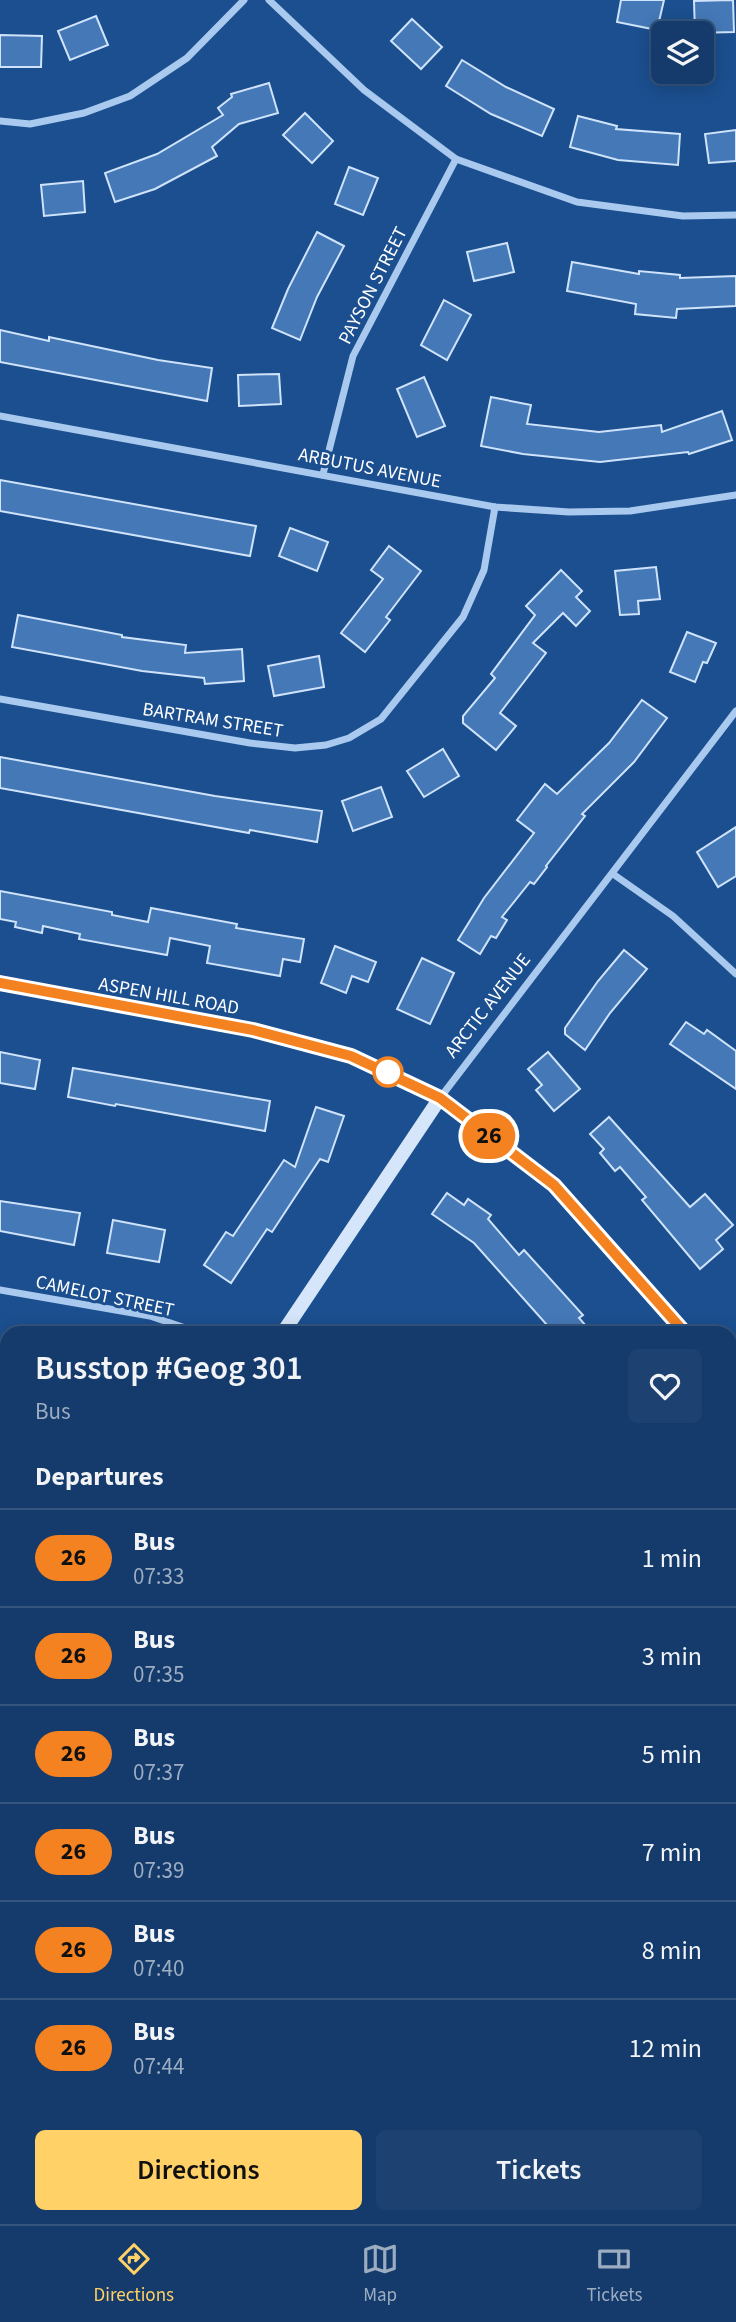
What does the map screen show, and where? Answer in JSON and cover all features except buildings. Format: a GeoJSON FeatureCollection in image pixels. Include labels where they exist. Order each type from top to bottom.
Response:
{"type":"FeatureCollection","features":[{"type":"Feature","properties":{"kind":"street"},"geometry":{"type":"LineString","coordinates":[[0,121],[30,124],[84,113],[130,96],[187,58],[244,0]]}},
{"type":"Feature","properties":{"kind":"street"},"geometry":{"type":"LineString","coordinates":[[269,0],[363,90],[456,159],[577,202],[684,216],[736,215]]}},
{"type":"Feature","properties":{"kind":"street","name":"PAYSON STREET"},"geometry":{"type":"LineString","coordinates":[[323,474],[353,356],[456,159]]}},
{"type":"Feature","properties":{"kind":"street","name":"ARBUTUS AVENUE"},"geometry":{"type":"LineString","coordinates":[[0,416],[495,507],[569,512],[630,511],[736,495]]}},
{"type":"Feature","properties":{"kind":"street","name":"BARTRAM STREET"},"geometry":{"type":"LineString","coordinates":[[0,699],[295,748],[326,745],[349,738],[381,719],[463,617],[484,570],[495,507]]}},
{"type":"Feature","properties":{"kind":"street","name":"ARCTIC AVENUE"},"geometry":{"type":"LineString","coordinates":[[287,1326],[440,1098],[736,711]]}},
{"type":"Feature","properties":{"kind":"street"},"geometry":{"type":"LineString","coordinates":[[613,874],[673,916],[736,974]]}},
{"type":"Feature","properties":{"kind":"street","name":"ASPEN HILL ROAD"},"geometry":{"type":"LineString","coordinates":[[0,983],[265,1033],[351,1056],[440,1098],[554,1185],[679,1326]]}},
{"type":"Feature","properties":{"kind":"street","name":"CAMELOT STREET"},"geometry":{"type":"LineString","coordinates":[[0,1290],[150,1316],[179,1326]]}},
{"type":"Feature","properties":{"kind":"bus line","name":"26"},"geometry":{"type":"LineString","coordinates":[[0,983],[253,1030],[351,1056],[440,1098],[554,1185],[679,1326]]}}]}
